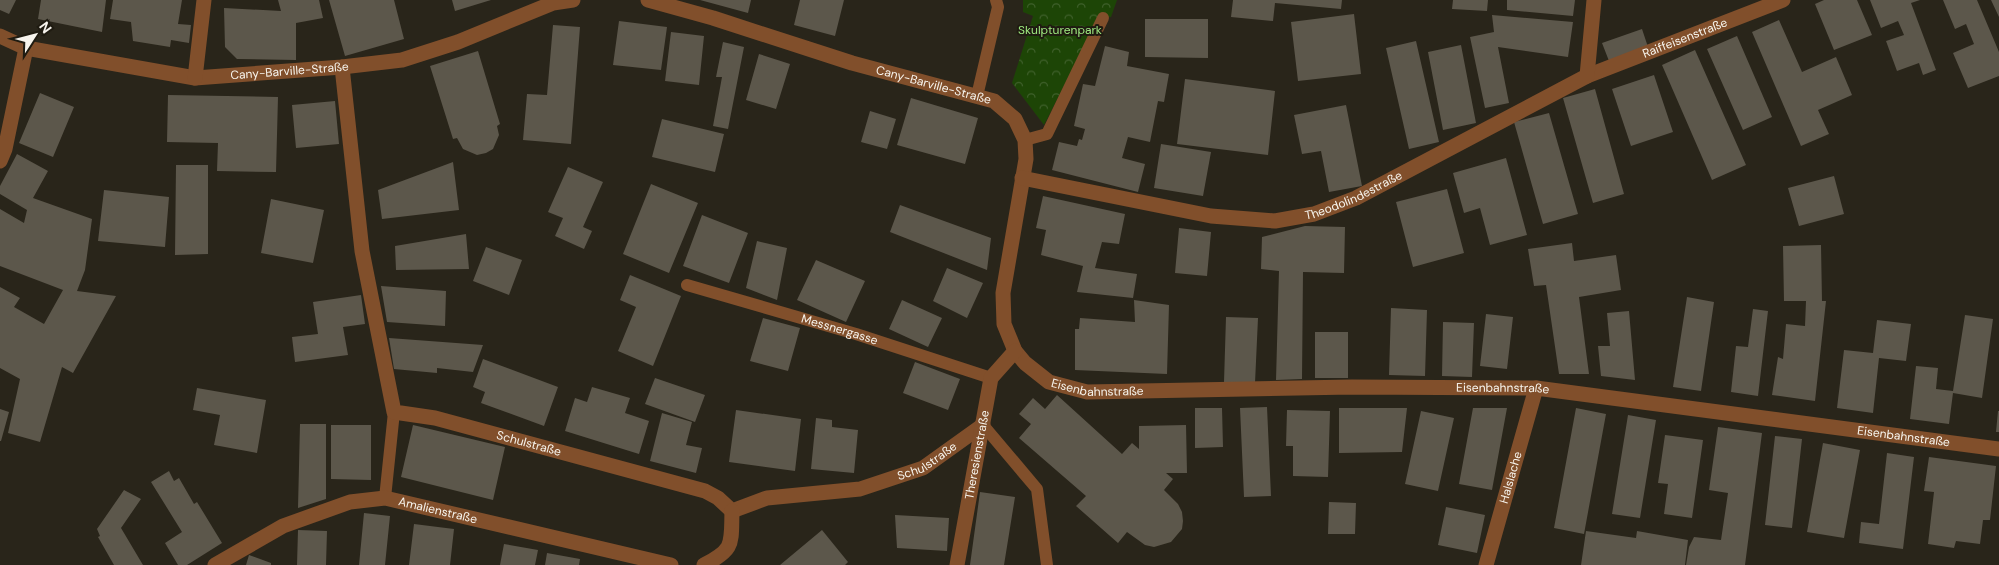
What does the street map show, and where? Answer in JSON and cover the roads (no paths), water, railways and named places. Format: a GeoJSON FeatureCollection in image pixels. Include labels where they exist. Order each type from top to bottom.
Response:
{"type":"FeatureCollection","features":[{"type":"Feature","properties":{"kind":"street"},"geometry":{"type":"LineString","coordinates":[[195,78],[204,0]]}},
{"type":"Feature","properties":{"kind":"street","name":"Cany-Barville-Straße"},"geometry":{"type":"LineString","coordinates":[[0,36],[26,48],[195,78],[342,67],[402,60],[458,42],[552,3],[573,0]]}},
{"type":"Feature","properties":{"kind":"street","name":"Cany-Barville-Straße"},"geometry":{"type":"LineString","coordinates":[[648,0],[713,18],[852,64],[994,101],[1015,119],[1025,140],[1026,158],[1002,293],[1004,324],[1015,351]]}},
{"type":"Feature","properties":{"kind":"street"},"geometry":{"type":"LineString","coordinates":[[1587,76],[1594,0]]}},
{"type":"Feature","properties":{"kind":"street","name":"Raiffeisenstraße"},"geometry":{"type":"LineString","coordinates":[[1587,76],[1783,0]]}},
{"type":"Feature","properties":{"kind":"street"},"geometry":{"type":"LineString","coordinates":[[0,160],[5,150],[26,48]]}},
{"type":"Feature","properties":{"kind":"street"},"geometry":{"type":"LineString","coordinates":[[342,67],[362,251],[394,412]]}},
{"type":"Feature","properties":{"kind":"street","name":"Theodolindestraße"},"geometry":{"type":"LineString","coordinates":[[1022,178],[1211,216],[1275,221],[1314,214],[1356,198],[1587,76]]}},
{"type":"Feature","properties":{"kind":"street"},"geometry":{"type":"LineString","coordinates":[[991,378],[1015,351]]}},
{"type":"Feature","properties":{"kind":"street","name":"Eisenbahnstraße"},"geometry":{"type":"LineString","coordinates":[[1015,351],[1025,363],[1049,382],[1087,392],[1352,387],[1536,388],[1999,449]]}},
{"type":"Feature","properties":{"kind":"street","name":"Theresienstraße"},"geometry":{"type":"LineString","coordinates":[[956,565],[991,378]]}},
{"type":"Feature","properties":{"kind":"street","name":"Halslache"},"geometry":{"type":"LineString","coordinates":[[1486,565],[1536,388]]}},
{"type":"Feature","properties":{"kind":"street","name":"Schulstraße"},"geometry":{"type":"LineString","coordinates":[[394,412],[435,418],[705,491],[718,498],[732,511],[767,498],[860,489],[923,468],[983,425]]}},
{"type":"Feature","properties":{"kind":"street","name":"Amalienstraße"},"geometry":{"type":"LineString","coordinates":[[215,565],[283,526],[350,502],[385,498],[671,565]]}},
{"type":"Feature","properties":{"kind":"street"},"geometry":{"type":"LineString","coordinates":[[704,565],[721,556],[731,543],[732,511]]}},
{"type":"Feature","properties":{"kind":"lane"},"geometry":{"type":"LineString","coordinates":[[977,96],[998,7],[996,0]]}},
{"type":"Feature","properties":{"kind":"lane"},"geometry":{"type":"LineString","coordinates":[[1025,140],[1047,134],[1103,18]]}},
{"type":"Feature","properties":{"kind":"lane","name":"Messnergasse"},"geometry":{"type":"LineString","coordinates":[[687,285],[856,334],[991,378]]}},
{"type":"Feature","properties":{"kind":"lane"},"geometry":{"type":"LineString","coordinates":[[385,498],[394,412]]}},
{"type":"Feature","properties":{"kind":"lane"},"geometry":{"type":"LineString","coordinates":[[983,425],[1037,489],[1047,565]]}},
{"type":"Feature","properties":{"kind":"park label","name":"Skulpturenpark"},"geometry":{"type":"Point","coordinates":[1060,30]}}]}
